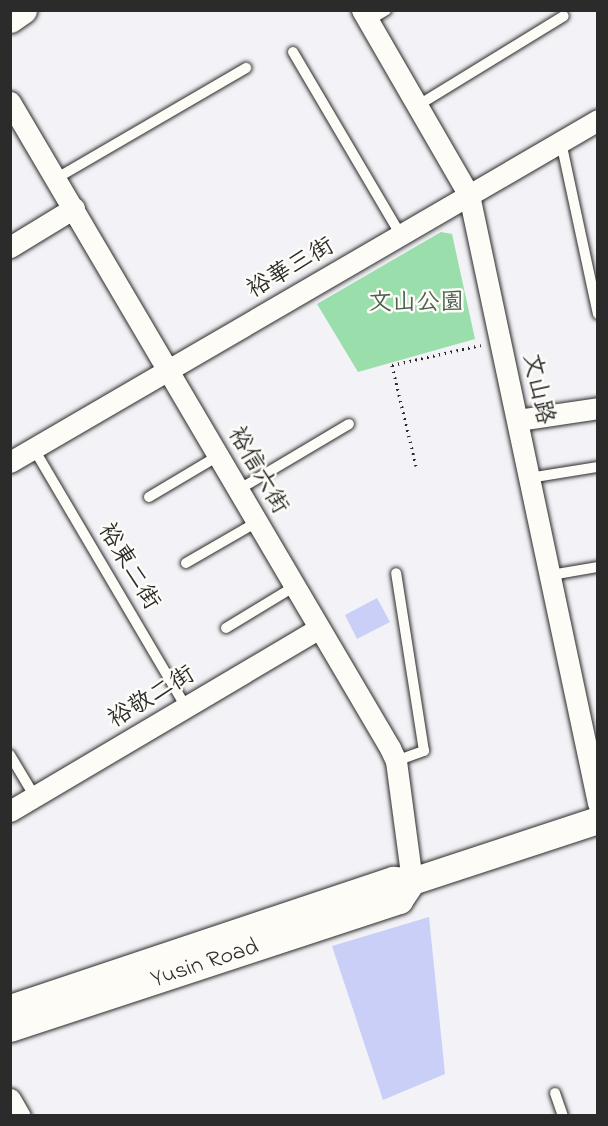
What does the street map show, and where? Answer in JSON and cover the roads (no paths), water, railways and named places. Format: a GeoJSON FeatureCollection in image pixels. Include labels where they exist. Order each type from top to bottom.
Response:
{"type":"FeatureCollection","features":[{"type":"Feature","properties":{"kind":"street"},"geometry":{"type":"LineString","coordinates":[[10,19],[23,10]]}},
{"type":"Feature","properties":{"kind":"street","name":"文山路"},"geometry":{"type":"LineString","coordinates":[[365,16],[469,195],[551,575],[597,803]]}},
{"type":"Feature","properties":{"kind":"street","name":"裕信六街"},"geometry":{"type":"LineString","coordinates":[[10,102],[57,178],[396,761],[406,890]]}},
{"type":"Feature","properties":{"kind":"street","name":"裕華三街"},"geometry":{"type":"LineString","coordinates":[[10,462],[597,120]]}},
{"type":"Feature","properties":{"kind":"street"},"geometry":{"type":"LineString","coordinates":[[10,247],[74,208]]}},
{"type":"Feature","properties":{"kind":"street"},"geometry":{"type":"LineString","coordinates":[[518,420],[597,408]]}},
{"type":"Feature","properties":{"kind":"street","name":"裕敬二街"},"geometry":{"type":"LineString","coordinates":[[10,811],[319,628]]}},
{"type":"Feature","properties":{"kind":"street"},"geometry":{"type":"LineString","coordinates":[[10,1008],[393,880],[406,890],[597,820]]}},
{"type":"Feature","properties":{"kind":"street","name":"Yusin Road"},"geometry":{"type":"LineString","coordinates":[[10,1028],[406,890]]}},
{"type":"Feature","properties":{"kind":"street"},"geometry":{"type":"LineString","coordinates":[[10,1099],[20,1116]]}},
{"type":"Feature","properties":{"kind":"lane"},"geometry":{"type":"LineString","coordinates":[[365,16],[386,10]]}},
{"type":"Feature","properties":{"kind":"lane"},"geometry":{"type":"LineString","coordinates":[[417,106],[564,16]]}},
{"type":"Feature","properties":{"kind":"lane"},"geometry":{"type":"LineString","coordinates":[[292,52],[401,235]]}},
{"type":"Feature","properties":{"kind":"lane"},"geometry":{"type":"LineString","coordinates":[[57,178],[246,68]]}},
{"type":"Feature","properties":{"kind":"lane"},"geometry":{"type":"LineString","coordinates":[[561,142],[597,314]]}},
{"type":"Feature","properties":{"kind":"lane"},"geometry":{"type":"LineString","coordinates":[[238,490],[349,424]]}},
{"type":"Feature","properties":{"kind":"lane","name":"裕東二街"},"geometry":{"type":"LineString","coordinates":[[33,449],[186,707]]}},
{"type":"Feature","properties":{"kind":"lane"},"geometry":{"type":"LineString","coordinates":[[149,497],[218,456]]}},
{"type":"Feature","properties":{"kind":"lane"},"geometry":{"type":"LineString","coordinates":[[530,478],[597,467]]}},
{"type":"Feature","properties":{"kind":"lane"},"geometry":{"type":"LineString","coordinates":[[186,563],[257,522]]}},
{"type":"Feature","properties":{"kind":"lane"},"geometry":{"type":"LineString","coordinates":[[551,575],[597,567]]}},
{"type":"Feature","properties":{"kind":"lane"},"geometry":{"type":"LineString","coordinates":[[396,573],[424,751],[396,761]]}},
{"type":"Feature","properties":{"kind":"lane"},"geometry":{"type":"LineString","coordinates":[[226,628],[295,586]]}},
{"type":"Feature","properties":{"kind":"lane"},"geometry":{"type":"LineString","coordinates":[[10,755],[35,797]]}},
{"type":"Feature","properties":{"kind":"lane"},"geometry":{"type":"LineString","coordinates":[[555,1093],[563,1116]]}},
{"type":"Feature","properties":{"kind":"park label","name":"文山公園"},"geometry":{"type":"Point","coordinates":[416,304]}}]}
